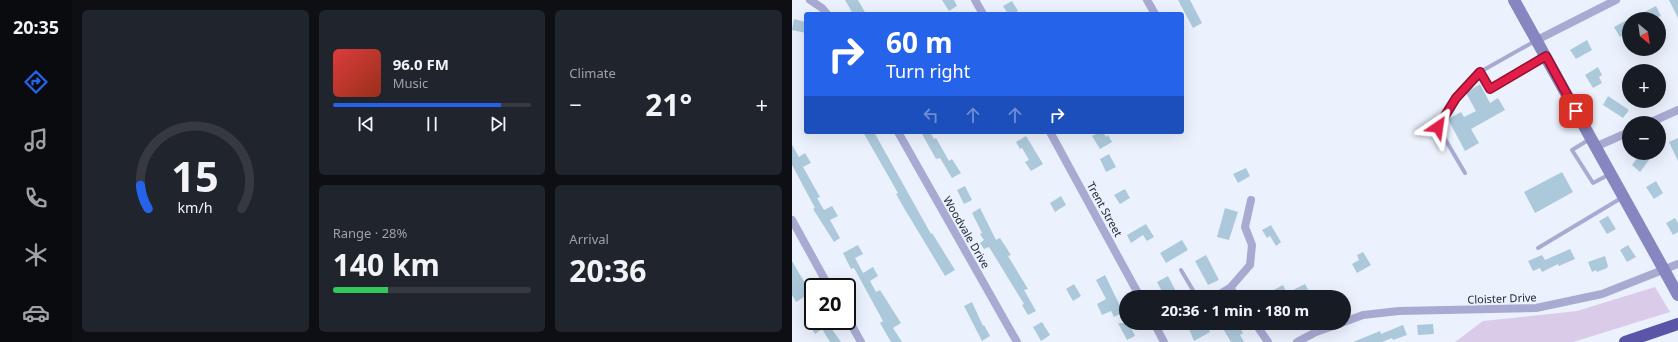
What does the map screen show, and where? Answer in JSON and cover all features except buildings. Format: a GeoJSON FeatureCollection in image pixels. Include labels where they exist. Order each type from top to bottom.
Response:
{"type":"FeatureCollection","features":[{"type":"Feature","properties":{"kind":"highway"},"geometry":{"type":"LineString","coordinates":[[1625,342],[1674,325]]}},
{"type":"Feature","properties":{"kind":"street"},"geometry":{"type":"LineString","coordinates":[[810,0],[825,12]]}},
{"type":"Feature","properties":{"kind":"street"},"geometry":{"type":"LineString","coordinates":[[1147,0],[1154,12]]}},
{"type":"Feature","properties":{"kind":"street"},"geometry":{"type":"LineString","coordinates":[[1514,0],[1678,295]]}},
{"type":"Feature","properties":{"kind":"street"},"geometry":{"type":"LineString","coordinates":[[1537,40],[1616,0]]}},
{"type":"Feature","properties":{"kind":"street"},"geometry":{"type":"LineString","coordinates":[[977,1],[982,12]]}},
{"type":"Feature","properties":{"kind":"street"},"geometry":{"type":"LineString","coordinates":[[1665,116],[1678,110]]}},
{"type":"Feature","properties":{"kind":"street","name":"Woodvale Drive"},"geometry":{"type":"LineString","coordinates":[[899,134],[1017,342]]}},
{"type":"Feature","properties":{"kind":"street","name":"Trent Street"},"geometry":{"type":"LineString","coordinates":[[1051,134],[1136,290]]}},
{"type":"Feature","properties":{"kind":"street"},"geometry":{"type":"LineString","coordinates":[[1593,143],[1622,134]]}},
{"type":"Feature","properties":{"kind":"street"},"geometry":{"type":"LineString","coordinates":[[1236,290],[1250,265],[1252,246],[1245,227],[1251,200]]}},
{"type":"Feature","properties":{"kind":"street"},"geometry":{"type":"LineString","coordinates":[[792,220],[824,278]]}},
{"type":"Feature","properties":{"kind":"street","name":"Cloister Drive"},"geometry":{"type":"LineString","coordinates":[[1351,320],[1363,315],[1399,311],[1536,308],[1602,294],[1678,264]]}},
{"type":"Feature","properties":{"kind":"street"},"geometry":{"type":"LineString","coordinates":[[855,330],[862,342]]}},
{"type":"Feature","properties":{"kind":"street"},"geometry":{"type":"LineString","coordinates":[[1158,330],[1164,342]]}},
{"type":"Feature","properties":{"kind":"street"},"geometry":{"type":"LineString","coordinates":[[1260,330],[1268,342]]}},
{"type":"Feature","properties":{"kind":"street","name":"Cloister Drive"},"geometry":{"type":"LineString","coordinates":[[1297,342],[1322,330]]}},
{"type":"Feature","properties":{"kind":"lane"},"geometry":{"type":"LineString","coordinates":[[1465,173],[1438,127],[1456,98],[1480,72],[1537,40]]}},
{"type":"Feature","properties":{"kind":"lane"},"geometry":{"type":"LineString","coordinates":[[1480,72],[1490,89],[1546,56]]}},
{"type":"Feature","properties":{"kind":"lane"},"geometry":{"type":"LineString","coordinates":[[1593,143],[1572,150],[1593,183],[1610,174]]}},
{"type":"Feature","properties":{"kind":"lane"},"geometry":{"type":"LineString","coordinates":[[1538,248],[1623,197]]}},
{"type":"Feature","properties":{"kind":"lane"},"geometry":{"type":"LineString","coordinates":[[1182,270],[1193,290]]}},
{"type":"Feature","properties":{"kind":"shaded area"},"geometry":{"type":"Polygon","coordinates":[[[1655,287],[1670,312],[1573,342],[1455,342],[1483,321],[1577,311],[1655,287]]]}},
{"type":"Feature","properties":{"kind":"route"},"geometry":{"type":"LineString","coordinates":[[1438,127],[1456,98],[1480,72],[1490,89],[1546,56],[1576,111]]}}]}
